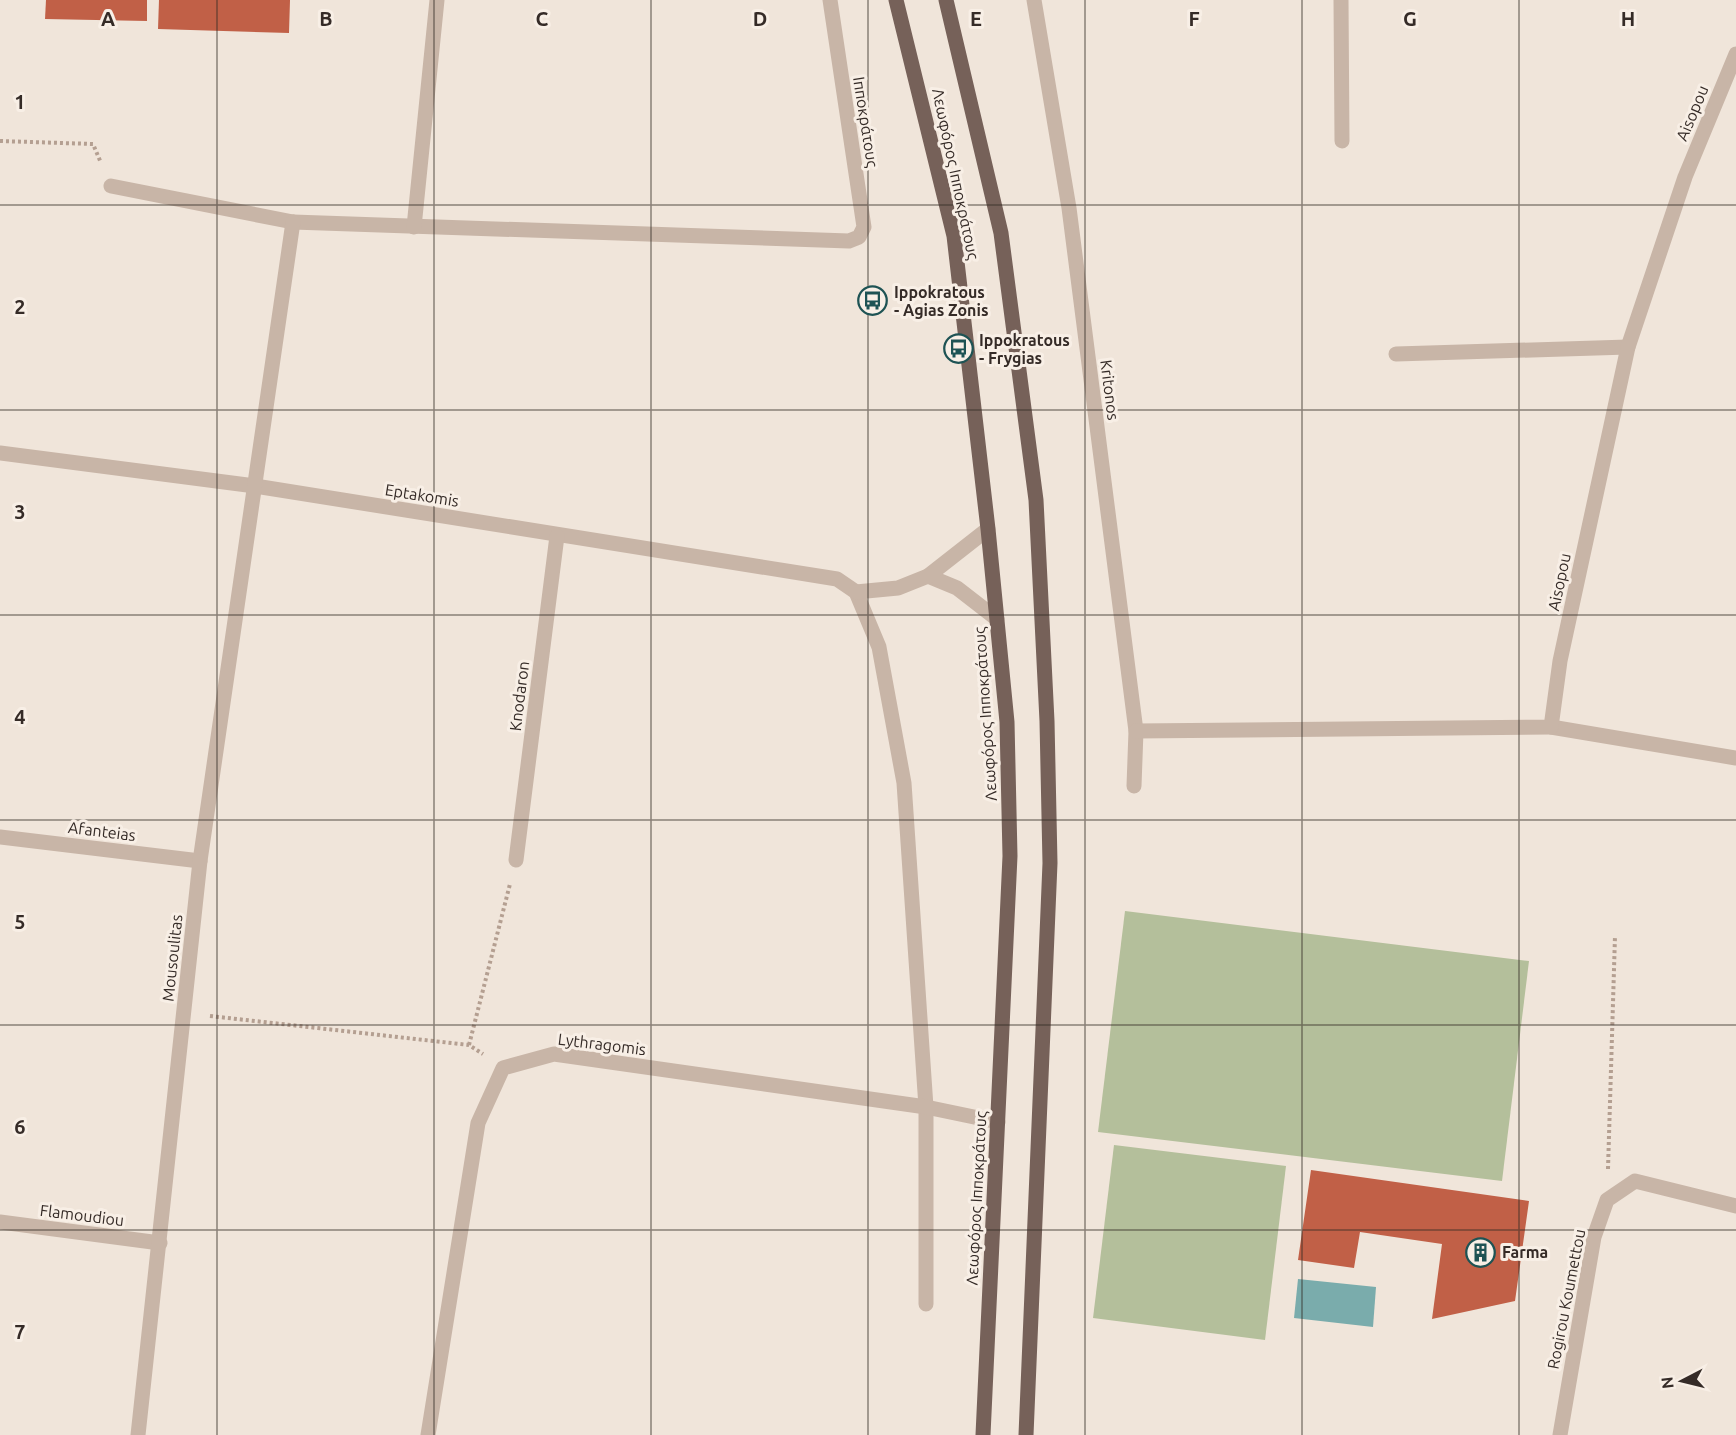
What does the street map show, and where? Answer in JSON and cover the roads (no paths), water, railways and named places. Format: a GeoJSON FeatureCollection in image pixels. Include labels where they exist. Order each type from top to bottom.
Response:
{"type":"FeatureCollection","features":[{"type":"Feature","properties":{"kind":"main road","name":"Λεωφόρος Ιπποκράτους"},"geometry":{"type":"LineString","coordinates":[[896,0],[954,236],[988,529],[1006,722],[1010,856],[983,1435]]}},
{"type":"Feature","properties":{"kind":"main road","name":"Λεωφόρος Ιπποκράτους"},"geometry":{"type":"LineString","coordinates":[[946,0],[1001,233],[1036,500],[1047,721],[1050,863],[1026,1435]]}},
{"type":"Feature","properties":{"kind":"street"},"geometry":{"type":"LineString","coordinates":[[111,186],[293,222],[414,226],[437,0]]}},
{"type":"Feature","properties":{"kind":"street","name":"Ιπποκράτους"},"geometry":{"type":"LineString","coordinates":[[414,226],[849,241],[859,237],[864,227],[830,0]]}},
{"type":"Feature","properties":{"kind":"street","name":"Kritonos"},"geometry":{"type":"LineString","coordinates":[[1034,0],[1069,208],[1136,731],[1134,786]]}},
{"type":"Feature","properties":{"kind":"street"},"geometry":{"type":"LineString","coordinates":[[1341,0],[1342,141]]}},
{"type":"Feature","properties":{"kind":"street","name":"Aisopou"},"geometry":{"type":"LineString","coordinates":[[1551,727],[1560,661],[1628,347],[1685,177],[1736,54]]}},
{"type":"Feature","properties":{"kind":"street","name":"Mousoulitas"},"geometry":{"type":"LineString","coordinates":[[138,1435],[200,861],[293,222]]}},
{"type":"Feature","properties":{"kind":"street"},"geometry":{"type":"LineString","coordinates":[[1396,354],[1628,347]]}},
{"type":"Feature","properties":{"kind":"street","name":"Eptakomis"},"geometry":{"type":"LineString","coordinates":[[0,453],[255,486],[837,579],[856,592]]}},
{"type":"Feature","properties":{"kind":"street"},"geometry":{"type":"LineString","coordinates":[[926,1304],[926,1107],[904,783],[879,647],[856,592],[898,588],[928,576],[988,529]]}},
{"type":"Feature","properties":{"kind":"street","name":"Knodaron"},"geometry":{"type":"LineString","coordinates":[[516,860],[557,536]]}},
{"type":"Feature","properties":{"kind":"street"},"geometry":{"type":"LineString","coordinates":[[928,576],[957,588],[997,619]]}},
{"type":"Feature","properties":{"kind":"street"},"geometry":{"type":"LineString","coordinates":[[1136,731],[1551,727],[1736,758]]}},
{"type":"Feature","properties":{"kind":"street","name":"Afanteias"},"geometry":{"type":"LineString","coordinates":[[0,837],[200,861]]}},
{"type":"Feature","properties":{"kind":"street","name":"Lythragomis"},"geometry":{"type":"LineString","coordinates":[[428,1435],[478,1123],[503,1068],[554,1054],[926,1107],[998,1122]]}},
{"type":"Feature","properties":{"kind":"street","name":"Rogirou Koumettou"},"geometry":{"type":"LineString","coordinates":[[1560,1435],[1594,1236],[1607,1200],[1635,1181],[1736,1206]]}},
{"type":"Feature","properties":{"kind":"street","name":"Flamoudiou"},"geometry":{"type":"LineString","coordinates":[[0,1222],[160,1243]]}},
{"type":"Feature","properties":{"kind":"water"},"geometry":{"type":"Polygon","coordinates":[[[1298,1279],[1376,1287],[1373,1327],[1294,1318],[1298,1279]]]}},
{"type":"Feature","properties":{"kind":"place","name":"Ippokratous - Agias Zonis"},"geometry":{"type":"Point","coordinates":[873,301]}},
{"type":"Feature","properties":{"kind":"place","name":"Ippokratous - Frygias"},"geometry":{"type":"Point","coordinates":[958,349]}},
{"type":"Feature","properties":{"kind":"place","name":"Farma"},"geometry":{"type":"Point","coordinates":[1481,1252]}}]}
